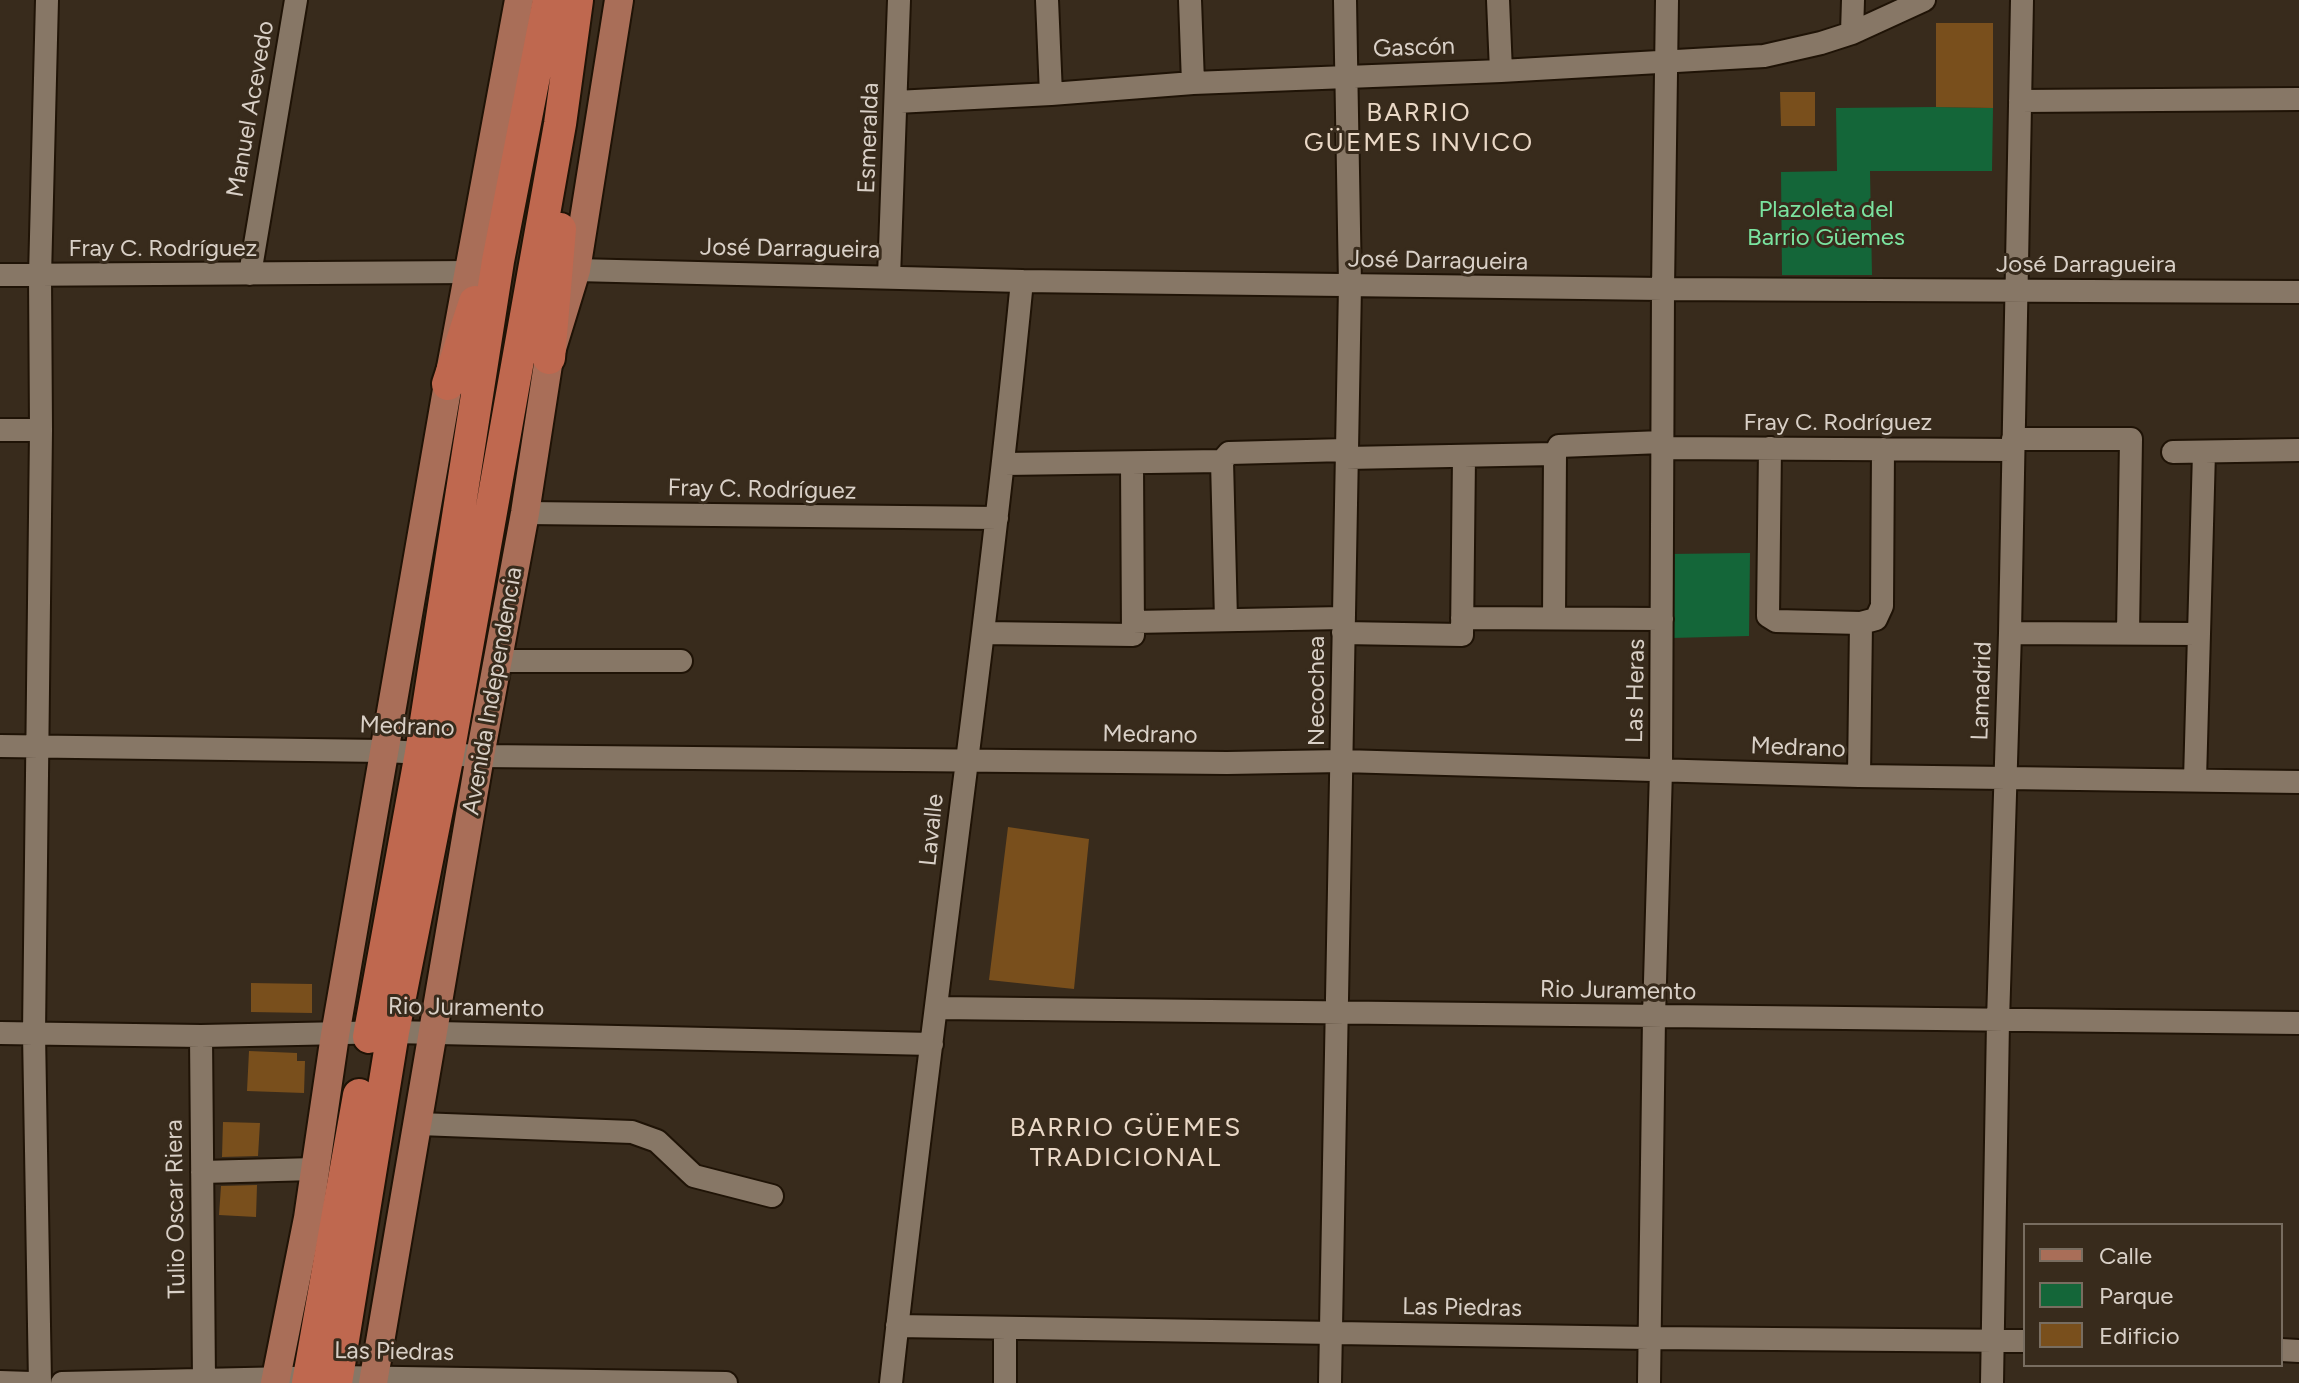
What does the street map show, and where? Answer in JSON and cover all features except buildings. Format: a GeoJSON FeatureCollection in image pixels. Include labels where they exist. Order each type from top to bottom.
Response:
{"type":"FeatureCollection","features":[{"type":"Feature","properties":{"kind":"highway","name":"Avenida Independencia"},"geometry":{"type":"LineString","coordinates":[[434,753],[498,261],[549,0]]}},
{"type":"Feature","properties":{"kind":"highway","name":"Avenida Independencia"},"geometry":{"type":"LineString","coordinates":[[322,1380],[381,1033],[434,753],[560,124],[577,0]]}},
{"type":"Feature","properties":{"kind":"highway"},"geometry":{"type":"LineString","coordinates":[[549,358],[561,223],[560,124]]}},
{"type":"Feature","properties":{"kind":"highway"},"geometry":{"type":"LineString","coordinates":[[448,384],[465,337],[519,149]]}},
{"type":"Feature","properties":{"kind":"main road"},"geometry":{"type":"LineString","coordinates":[[276,1382],[448,384],[519,0]]}},
{"type":"Feature","properties":{"kind":"main road","name":"Avenida Independencia"},"geometry":{"type":"LineString","coordinates":[[374,1380],[480,756],[525,513],[549,358],[576,270],[619,0]]}},
{"type":"Feature","properties":{"kind":"street"},"geometry":{"type":"LineString","coordinates":[[40,1383],[34,1033],[40,276],[47,0]]}},
{"type":"Feature","properties":{"kind":"street","name":"Manuel Acevedo"},"geometry":{"type":"LineString","coordinates":[[250,274],[296,0]]}},
{"type":"Feature","properties":{"kind":"street","name":"Esmeralda"},"geometry":{"type":"LineString","coordinates":[[889,277],[899,0]]}},
{"type":"Feature","properties":{"kind":"street"},"geometry":{"type":"LineString","coordinates":[[1047,0],[1051,94]]}},
{"type":"Feature","properties":{"kind":"street"},"geometry":{"type":"LineString","coordinates":[[1190,0],[1193,83]]}},
{"type":"Feature","properties":{"kind":"street","name":"Necochea"},"geometry":{"type":"LineString","coordinates":[[1330,1383],[1350,285],[1345,0]]}},
{"type":"Feature","properties":{"kind":"street"},"geometry":{"type":"LineString","coordinates":[[1498,0],[1501,71]]}},
{"type":"Feature","properties":{"kind":"street","name":"Las Heras"},"geometry":{"type":"LineString","coordinates":[[1649,1383],[1661,770],[1667,0]]}},
{"type":"Feature","properties":{"kind":"street"},"geometry":{"type":"LineString","coordinates":[[1852,33],[1853,0]]}},
{"type":"Feature","properties":{"kind":"street","name":"Gascón"},"geometry":{"type":"LineString","coordinates":[[896,102],[1193,83],[1501,71],[1764,56],[1852,33],[1924,0]]}},
{"type":"Feature","properties":{"kind":"street","name":"Lamadrid"},"geometry":{"type":"LineString","coordinates":[[1992,1383],[2022,0]]}},
{"type":"Feature","properties":{"kind":"street"},"geometry":{"type":"LineString","coordinates":[[2020,101],[2299,99]]}},
{"type":"Feature","properties":{"kind":"street","name":"José Darragueira"},"geometry":{"type":"LineString","coordinates":[[576,270],[1022,281],[1663,289],[2299,292]]}},
{"type":"Feature","properties":{"kind":"street","name":"Fray C. Rodríguez"},"geometry":{"type":"LineString","coordinates":[[0,275],[470,272]]}},
{"type":"Feature","properties":{"kind":"street","name":"Lavalle"},"geometry":{"type":"LineString","coordinates":[[891,1383],[965,759],[984,633],[1022,281]]}},
{"type":"Feature","properties":{"kind":"street"},"geometry":{"type":"LineString","coordinates":[[0,430],[41,430]]}},
{"type":"Feature","properties":{"kind":"street","name":"Fray C. Rodríguez"},"geometry":{"type":"LineString","coordinates":[[1555,454],[1559,446],[1883,449],[2131,439],[2128,633]]}},
{"type":"Feature","properties":{"kind":"street"},"geometry":{"type":"LineString","coordinates":[[1770,448],[1768,616],[1776,621],[1861,623],[1876,619],[1882,606],[1883,449]]}},
{"type":"Feature","properties":{"kind":"street"},"geometry":{"type":"LineString","coordinates":[[2173,452],[2299,450]]}},
{"type":"Feature","properties":{"kind":"street"},"geometry":{"type":"LineString","coordinates":[[2195,780],[2204,452]]}},
{"type":"Feature","properties":{"kind":"street"},"geometry":{"type":"LineString","coordinates":[[1226,620],[1222,461],[1229,453],[1464,457],[1555,454],[1554,618]]}},
{"type":"Feature","properties":{"kind":"street"},"geometry":{"type":"LineString","coordinates":[[1133,622],[1226,620],[1343,625],[1462,635],[1464,457]]}},
{"type":"Feature","properties":{"kind":"street"},"geometry":{"type":"LineString","coordinates":[[1004,464],[1222,461]]}},
{"type":"Feature","properties":{"kind":"street"},"geometry":{"type":"LineString","coordinates":[[984,633],[1133,635],[1132,464]]}},
{"type":"Feature","properties":{"kind":"street","name":"Fray C. Rodríguez"},"geometry":{"type":"LineString","coordinates":[[525,513],[997,518]]}},
{"type":"Feature","properties":{"kind":"street"},"geometry":{"type":"LineString","coordinates":[[1462,618],[1662,619]]}},
{"type":"Feature","properties":{"kind":"street"},"geometry":{"type":"LineString","coordinates":[[1859,776],[1861,623]]}},
{"type":"Feature","properties":{"kind":"street"},"geometry":{"type":"LineString","coordinates":[[2010,633],[2199,634]]}},
{"type":"Feature","properties":{"kind":"street"},"geometry":{"type":"LineString","coordinates":[[498,661],[681,661]]}},
{"type":"Feature","properties":{"kind":"street","name":"Medrano"},"geometry":{"type":"LineString","coordinates":[[0,746],[385,751],[480,756],[1227,763],[1342,761],[1859,776],[2299,782]]}},
{"type":"Feature","properties":{"kind":"street","name":"Rio Juramento"},"geometry":{"type":"LineString","coordinates":[[937,1008],[2299,1023]]}},
{"type":"Feature","properties":{"kind":"street","name":"Rio Juramento"},"geometry":{"type":"LineString","coordinates":[[0,1033],[201,1036],[435,1033],[932,1044]]}},
{"type":"Feature","properties":{"kind":"street","name":"Tulio Oscar Riera"},"geometry":{"type":"LineString","coordinates":[[201,1036],[204,1381]]}},
{"type":"Feature","properties":{"kind":"street"},"geometry":{"type":"LineString","coordinates":[[419,1124],[632,1132],[657,1141],[694,1176],[772,1196]]}},
{"type":"Feature","properties":{"kind":"street"},"geometry":{"type":"LineString","coordinates":[[202,1172],[315,1169]]}},
{"type":"Feature","properties":{"kind":"street","name":"Las Piedras"},"geometry":{"type":"LineString","coordinates":[[897,1326],[2023,1341]]}},
{"type":"Feature","properties":{"kind":"street"},"geometry":{"type":"LineString","coordinates":[[1005,1328],[1005,1383]]}},
{"type":"Feature","properties":{"kind":"street","name":"Las Piedras"},"geometry":{"type":"LineString","coordinates":[[62,1383],[374,1380],[726,1383]]}},
{"type":"Feature","properties":{"kind":"street"},"geometry":{"type":"LineString","coordinates":[[0,1382],[31,1383]]}},
{"type":"Feature","properties":{"kind":"green space","name":"Plazoleta del Barrio Güemes"},"geometry":{"type":"Polygon","coordinates":[[[1836,108],[1993,108],[1992,171],[1870,171],[1872,275],[1782,275],[1781,172],[1837,171],[1836,108]]]}},
{"type":"Feature","properties":{"kind":"green space"},"geometry":{"type":"Polygon","coordinates":[[[1750,553],[1749,636],[1671,638],[1669,554],[1750,553]]]}},
{"type":"Feature","properties":{"kind":"district","name":"BARRIO GÜEMES INVICO"},"geometry":{"type":"Point","coordinates":[1419,128]}},
{"type":"Feature","properties":{"kind":"district","name":"BARRIO GÜEMES TRADICIONAL"},"geometry":{"type":"Point","coordinates":[1126,1143]}}]}
